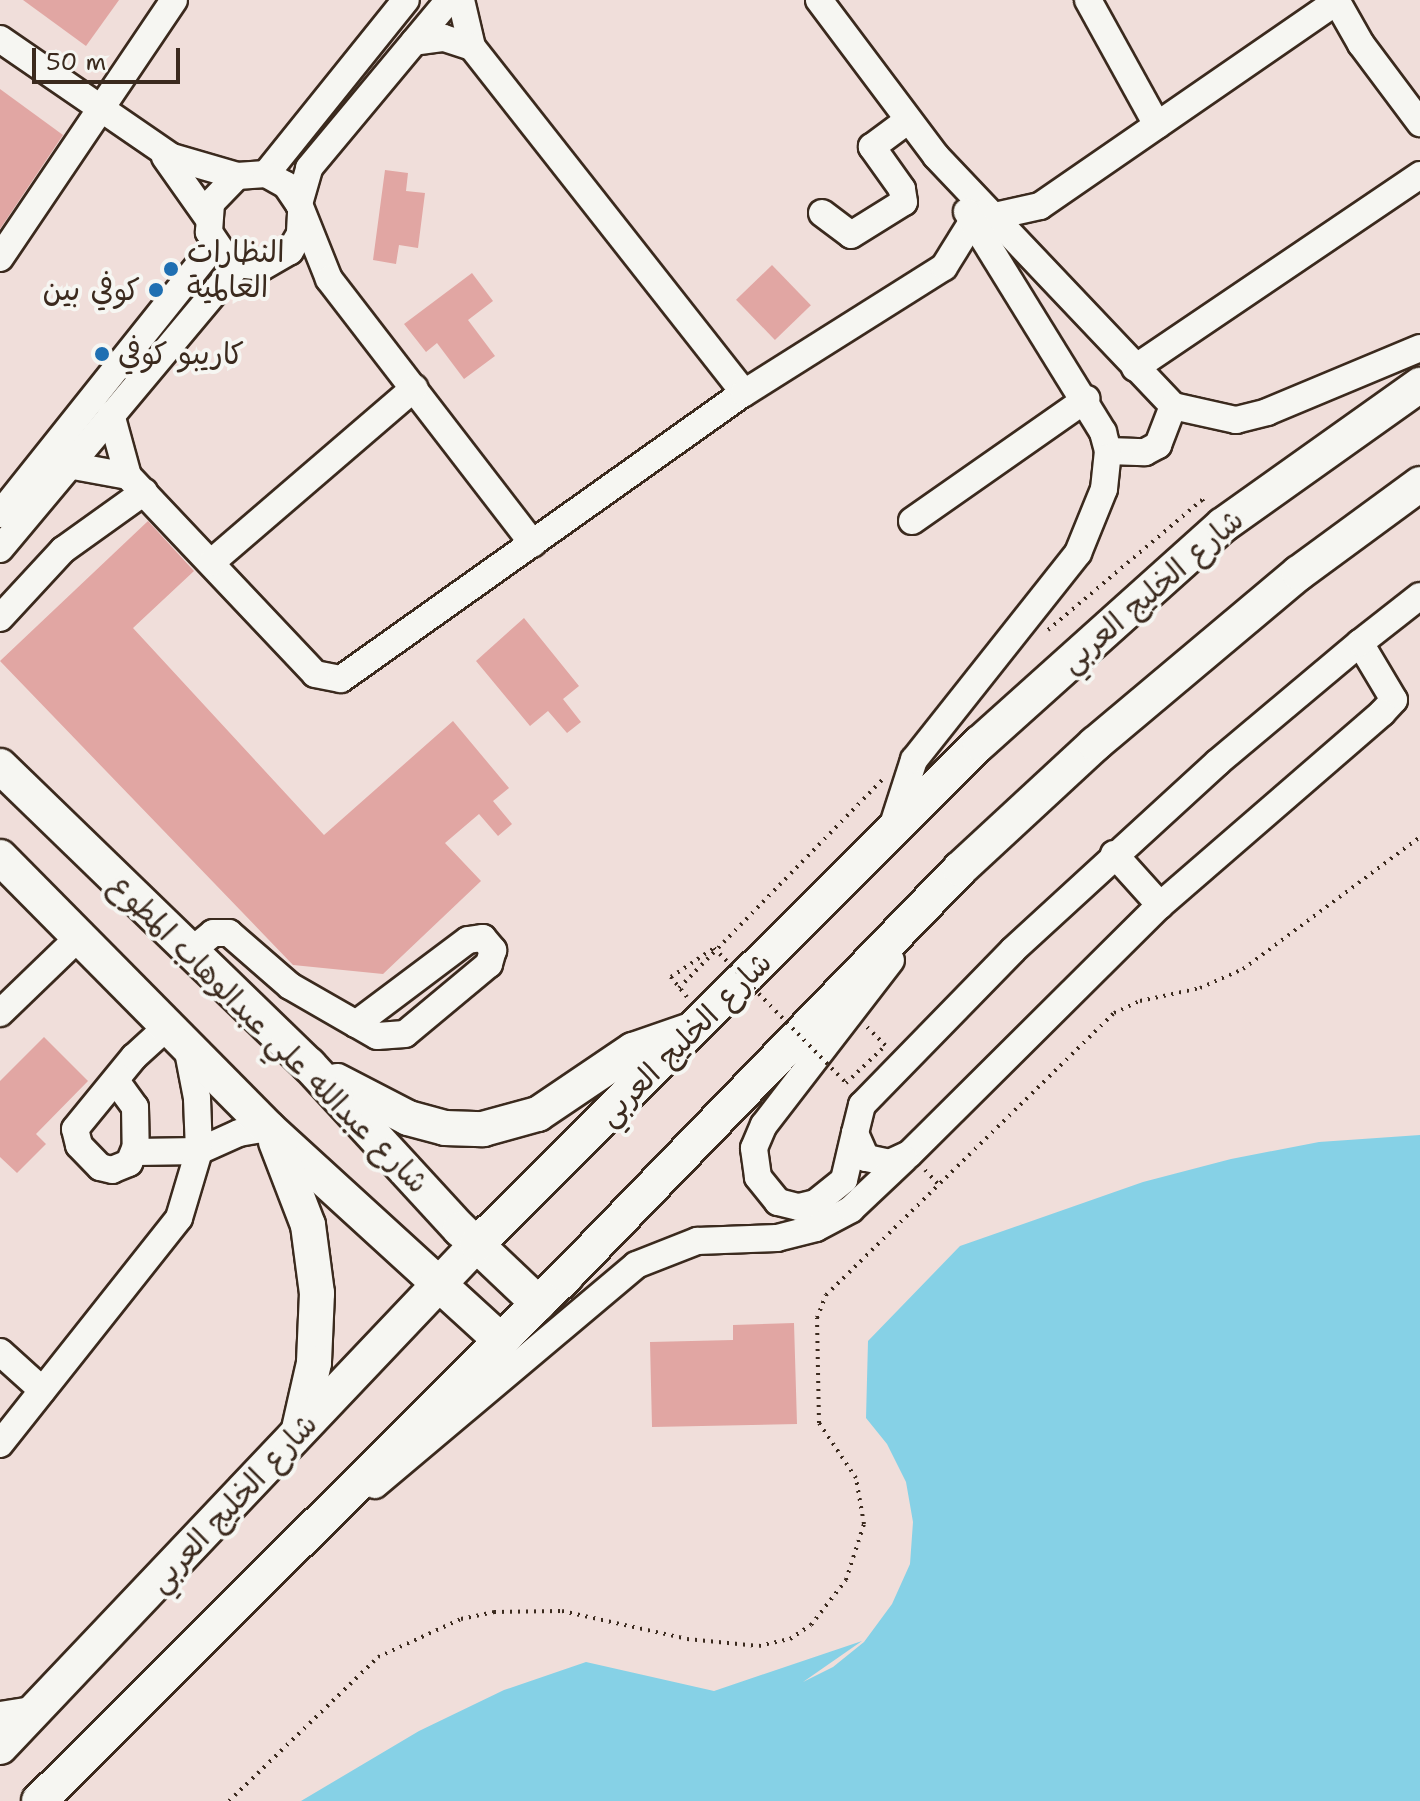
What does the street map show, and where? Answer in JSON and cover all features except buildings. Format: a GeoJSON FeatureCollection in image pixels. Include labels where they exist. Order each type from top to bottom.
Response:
{"type":"FeatureCollection","features":[{"type":"Feature","properties":{"kind":"main road","name":"شارع الخليج العربي"},"geometry":{"type":"LineString","coordinates":[[0,1747],[203,1539],[298,1430],[441,1285],[477,1244],[980,743],[1223,525],[1420,385]]}},
{"type":"Feature","properties":{"kind":"main road"},"geometry":{"type":"LineString","coordinates":[[39,1801],[538,1303],[960,869],[1095,744],[1299,573],[1420,484]]}},
{"type":"Feature","properties":{"kind":"main road","name":"شارع عبدالله علي عبدالوهاب المطوع"},"geometry":{"type":"LineString","coordinates":[[0,766],[309,1065],[477,1244],[538,1303]]}},
{"type":"Feature","properties":{"kind":"main road","name":"شارع عبدالله علي عبدالوهاب المطوع"},"geometry":{"type":"LineString","coordinates":[[0,857],[268,1128],[500,1340]]}},
{"type":"Feature","properties":{"kind":"main road"},"geometry":{"type":"LineString","coordinates":[[309,1065],[408,1118],[445,1128],[483,1129],[538,1114],[633,1050],[692,1030]]}},
{"type":"Feature","properties":{"kind":"main road"},"geometry":{"type":"LineString","coordinates":[[268,1128],[297,1191],[315,1270],[314,1363],[298,1430]]}},
{"type":"Feature","properties":{"kind":"street"},"geometry":{"type":"LineString","coordinates":[[0,258],[174,0]]}},
{"type":"Feature","properties":{"kind":"street"},"geometry":{"type":"LineString","coordinates":[[266,174],[406,0]]}},
{"type":"Feature","properties":{"kind":"street"},"geometry":{"type":"LineString","coordinates":[[274,263],[296,243],[309,168],[449,0]]}},
{"type":"Feature","properties":{"kind":"street"},"geometry":{"type":"LineString","coordinates":[[461,0],[472,47],[744,393]]}},
{"type":"Feature","properties":{"kind":"street"},"geometry":{"type":"LineString","coordinates":[[819,0],[907,121],[984,219],[1024,248],[1173,406],[1209,417],[1251,416],[1420,348]]}},
{"type":"Feature","properties":{"kind":"street"},"geometry":{"type":"LineString","coordinates":[[1088,0],[1157,125]]}},
{"type":"Feature","properties":{"kind":"street"},"geometry":{"type":"LineString","coordinates":[[111,414],[136,484],[315,674],[332,680],[358,672],[744,393],[944,267],[984,219],[1040,206],[1336,1],[1361,44],[1420,123]]}},
{"type":"Feature","properties":{"kind":"street"},"geometry":{"type":"LineString","coordinates":[[414,42],[444,38],[472,47]]}},
{"type":"Feature","properties":{"kind":"street"},"geometry":{"type":"LineString","coordinates":[[0,39],[157,149],[203,170],[237,176],[266,174],[286,185],[300,208],[329,279],[533,544]]}},
{"type":"Feature","properties":{"kind":"street"},"geometry":{"type":"LineString","coordinates":[[822,213],[851,235],[904,202],[902,189],[872,147],[907,121]]}},
{"type":"Feature","properties":{"kind":"street"},"geometry":{"type":"LineString","coordinates":[[157,149],[208,218],[215,245],[238,264],[274,263],[329,279]]}},
{"type":"Feature","properties":{"kind":"street"},"geometry":{"type":"LineString","coordinates":[[1135,368],[1420,175]]}},
{"type":"Feature","properties":{"kind":"street"},"geometry":{"type":"LineString","coordinates":[[208,218],[215,197],[237,176]]}},
{"type":"Feature","properties":{"kind":"street"},"geometry":{"type":"LineString","coordinates":[[1024,248],[1040,206]]}},
{"type":"Feature","properties":{"kind":"street"},"geometry":{"type":"LineString","coordinates":[[891,831],[914,760],[935,729],[1078,553],[1097,517],[1108,451],[1086,399],[1001,266],[984,219]]}},
{"type":"Feature","properties":{"kind":"street"},"geometry":{"type":"LineString","coordinates":[[0,514],[215,245]]}},
{"type":"Feature","properties":{"kind":"street"},"geometry":{"type":"LineString","coordinates":[[0,549],[238,264]]}},
{"type":"Feature","properties":{"kind":"street"},"geometry":{"type":"LineString","coordinates":[[944,267],[1001,266]]}},
{"type":"Feature","properties":{"kind":"street"},"geometry":{"type":"LineString","coordinates":[[212,562],[414,388]]}},
{"type":"Feature","properties":{"kind":"street"},"geometry":{"type":"LineString","coordinates":[[912,521],[1086,399]]}},
{"type":"Feature","properties":{"kind":"street"},"geometry":{"type":"LineString","coordinates":[[1108,451],[1145,452],[1158,445],[1173,406]]}},
{"type":"Feature","properties":{"kind":"street"},"geometry":{"type":"LineString","coordinates":[[68,465],[136,484]]}},
{"type":"Feature","properties":{"kind":"street"},"geometry":{"type":"LineString","coordinates":[[0,618],[63,550],[136,484]]}},
{"type":"Feature","properties":{"kind":"street"},"geometry":{"type":"LineString","coordinates":[[960,869],[764,1125],[754,1148],[758,1177],[778,1202],[798,1207],[816,1203],[844,1180],[855,1133],[868,1098],[1114,854],[1360,643],[1420,596]]}},
{"type":"Feature","properties":{"kind":"street"},"geometry":{"type":"LineString","coordinates":[[261,1578],[636,1265],[697,1241],[777,1238],[816,1228],[863,1199],[1160,905],[1394,700],[1360,643]]}},
{"type":"Feature","properties":{"kind":"street"},"geometry":{"type":"LineString","coordinates":[[1114,854],[1160,905]]}},
{"type":"Feature","properties":{"kind":"street"},"geometry":{"type":"LineString","coordinates":[[191,951],[213,933],[229,933],[290,986],[356,1024],[387,1038],[405,1034],[489,964],[489,943],[468,940],[356,1024]]}},
{"type":"Feature","properties":{"kind":"street"},"geometry":{"type":"LineString","coordinates":[[0,1013],[79,937]]}},
{"type":"Feature","properties":{"kind":"street"},"geometry":{"type":"LineString","coordinates":[[0,1444],[167,1238],[189,1197],[199,1151],[197,1098],[177,1036],[116,1081],[77,1124],[75,1135],[106,1169],[124,1167],[136,1152],[135,1107],[116,1081]]}},
{"type":"Feature","properties":{"kind":"street"},"geometry":{"type":"LineString","coordinates":[[136,1152],[199,1151],[239,1133],[268,1128]]}},
{"type":"Feature","properties":{"kind":"street"},"geometry":{"type":"LineString","coordinates":[[855,1133],[861,1152],[872,1161],[890,1163],[909,1154]]}},
{"type":"Feature","properties":{"kind":"street"},"geometry":{"type":"LineString","coordinates":[[0,1352],[42,1390]]}},
{"type":"Feature","properties":{"kind":"street"},"geometry":{"type":"LineString","coordinates":[[0,1715],[38,1709]]}},
{"type":"Feature","properties":{"kind":"path"},"geometry":{"type":"LineString","coordinates":[[229,1801],[378,1657],[461,1619],[494,1612],[562,1611],[687,1639],[759,1646],[790,1639],[811,1625],[846,1580],[864,1524],[856,1478],[819,1423],[817,1318],[826,1295],[1114,1013],[1140,1001],[1200,988],[1243,969],[1420,837]]}},
{"type":"Feature","properties":{"kind":"path"},"geometry":{"type":"LineString","coordinates":[[671,977],[714,948],[846,1083],[886,1045]]}},
{"type":"Feature","properties":{"kind":"water"},"geometry":{"type":"Polygon","coordinates":[[[1420,1135],[1420,1801],[301,1801],[419,1731],[504,1690],[586,1662],[714,1691],[862,1641],[803,1682],[833,1667],[864,1642],[892,1604],[910,1564],[913,1522],[906,1482],[887,1444],[866,1418],[868,1341],[960,1246],[1143,1182],[1231,1159],[1319,1142],[1420,1135]]]}},
{"type":"Feature","properties":{"kind":"place","name":"النظارات العالمية"},"geometry":{"type":"Point","coordinates":[171,269]}},
{"type":"Feature","properties":{"kind":"place","name":"كوفي بين"},"geometry":{"type":"Point","coordinates":[156,290]}},
{"type":"Feature","properties":{"kind":"place","name":"كاريبو كوفي"},"geometry":{"type":"Point","coordinates":[102,354]}}]}
